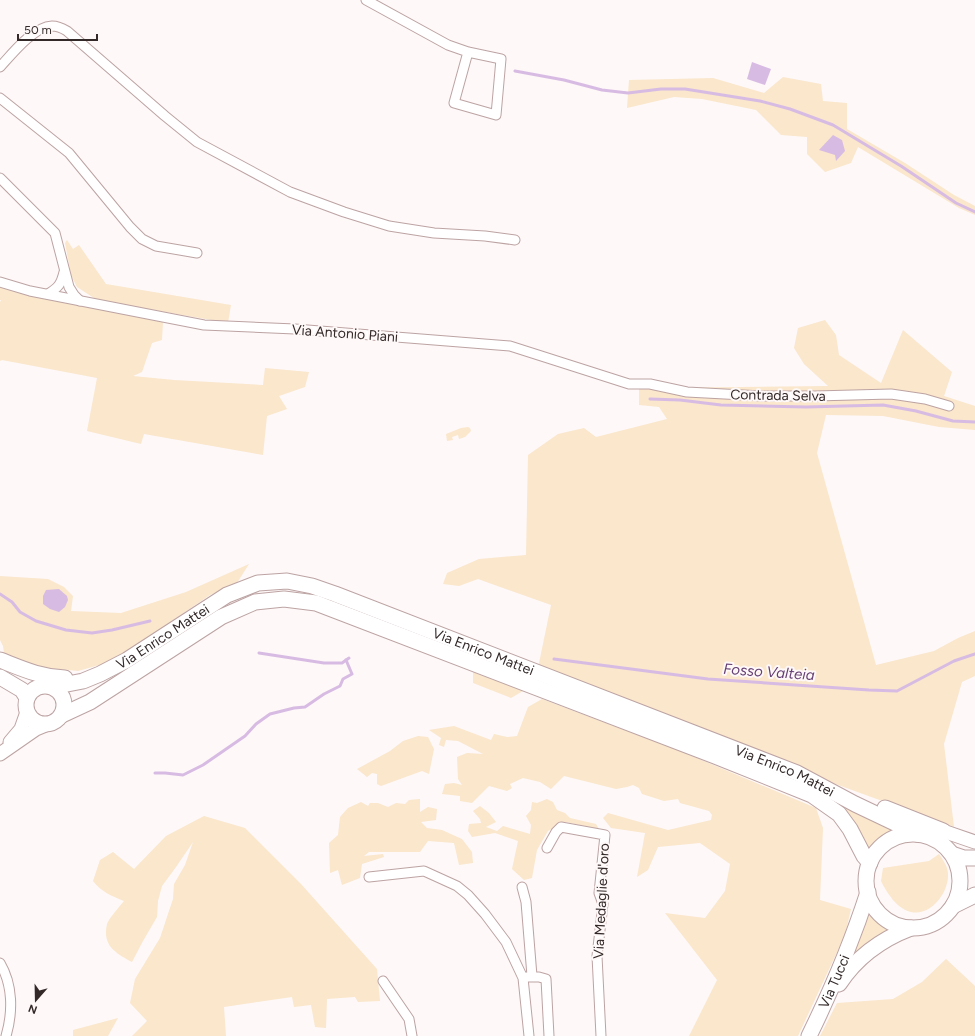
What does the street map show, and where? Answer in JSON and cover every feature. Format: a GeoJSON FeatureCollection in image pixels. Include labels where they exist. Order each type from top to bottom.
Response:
{"type":"FeatureCollection","features":[{"type":"Feature","properties":{"kind":"main road","name":"Via Enrico Mattei"},"geometry":{"type":"LineString","coordinates":[[49,687],[83,681],[100,674],[127,660],[227,595],[258,583],[287,581],[312,586],[335,594],[797,773],[855,804],[918,834]]}},
{"type":"Feature","properties":{"kind":"main road","name":"Via Enrico Mattei"},"geometry":{"type":"LineString","coordinates":[[62,715],[90,702],[221,618],[254,602],[284,599],[316,603],[715,756],[812,795],[839,814],[850,829],[864,856],[870,864]]}},
{"type":"Feature","properties":{"kind":"main road"},"geometry":{"type":"LineString","coordinates":[[0,660],[35,674],[51,677],[67,678],[100,674]]}},
{"type":"Feature","properties":{"kind":"main road"},"geometry":{"type":"LineString","coordinates":[[0,664],[32,681],[58,691],[64,702],[62,715],[58,720],[48,724],[35,722],[30,717],[22,690],[0,677]]}},
{"type":"Feature","properties":{"kind":"main road"},"geometry":{"type":"LineString","coordinates":[[27,705],[30,693],[35,689],[49,687]]}},
{"type":"Feature","properties":{"kind":"main road"},"geometry":{"type":"LineString","coordinates":[[797,773],[939,835],[956,862],[960,879],[958,897],[947,913],[932,924],[911,928],[897,925],[882,916],[873,905],[867,885],[870,864],[878,849],[890,840],[906,835],[939,835]]}},
{"type":"Feature","properties":{"kind":"main road"},"geometry":{"type":"LineString","coordinates":[[949,851],[964,858],[975,858]]}},
{"type":"Feature","properties":{"kind":"main road","name":"Via Tucci"},"geometry":{"type":"LineString","coordinates":[[825,1005],[855,931],[867,885]]}},
{"type":"Feature","properties":{"kind":"main road"},"geometry":{"type":"LineString","coordinates":[[953,906],[975,895]]}},
{"type":"Feature","properties":{"kind":"main road","name":"Via Tucci"},"geometry":{"type":"LineString","coordinates":[[825,1005],[844,976],[864,956],[886,939],[911,928]]}},
{"type":"Feature","properties":{"kind":"main road"},"geometry":{"type":"LineString","coordinates":[[810,1036],[825,1005]]}},
{"type":"Feature","properties":{"kind":"street"},"geometry":{"type":"LineString","coordinates":[[366,0],[448,44],[468,52],[501,59],[496,115],[454,102],[468,52]]}},
{"type":"Feature","properties":{"kind":"street"},"geometry":{"type":"LineString","coordinates":[[0,67],[35,32],[47,27],[60,27],[67,31],[165,116],[198,142],[290,192],[344,212],[389,226],[434,233],[485,236],[515,240]]}},
{"type":"Feature","properties":{"kind":"street"},"geometry":{"type":"LineString","coordinates":[[0,98],[69,152],[130,227],[142,238],[156,246],[197,253]]}},
{"type":"Feature","properties":{"kind":"street"},"geometry":{"type":"LineString","coordinates":[[0,178],[55,233],[69,287],[80,301]]}},
{"type":"Feature","properties":{"kind":"street"},"geometry":{"type":"LineString","coordinates":[[48,294],[62,283],[65,271]]}},
{"type":"Feature","properties":{"kind":"street","name":"Via Antonio Piani"},"geometry":{"type":"LineString","coordinates":[[0,282],[30,291],[204,325],[295,329],[510,346],[607,377]]}},
{"type":"Feature","properties":{"kind":"street","name":"Contrada Selva"},"geometry":{"type":"LineString","coordinates":[[607,377],[629,384],[650,384],[687,392],[762,396],[891,394],[925,399],[949,406]]}},
{"type":"Feature","properties":{"kind":"street"},"geometry":{"type":"LineString","coordinates":[[2,753],[21,729],[24,722],[27,705]]}},
{"type":"Feature","properties":{"kind":"street"},"geometry":{"type":"LineString","coordinates":[[2,753],[36,730],[48,724]]}},
{"type":"Feature","properties":{"kind":"street","name":"Via Medaglie d'oro"},"geometry":{"type":"LineString","coordinates":[[547,848],[556,832],[562,827],[605,835],[599,893],[603,904],[597,956],[601,1036]]}},
{"type":"Feature","properties":{"kind":"street"},"geometry":{"type":"LineString","coordinates":[[939,835],[969,840]]}},
{"type":"Feature","properties":{"kind":"street"},"geometry":{"type":"LineString","coordinates":[[369,878],[424,871],[457,886],[468,895],[485,914],[506,942],[528,977]]}},
{"type":"Feature","properties":{"kind":"street"},"geometry":{"type":"LineString","coordinates":[[522,887],[526,902],[528,1036]]}},
{"type":"Feature","properties":{"kind":"street"},"geometry":{"type":"LineString","coordinates":[[0,963],[8,982],[12,1007],[6,1036]]}},
{"type":"Feature","properties":{"kind":"street"},"geometry":{"type":"LineString","coordinates":[[528,977],[539,977],[546,979],[549,1036]]}},
{"type":"Feature","properties":{"kind":"street"},"geometry":{"type":"LineString","coordinates":[[383,981],[409,1019],[412,1036]]}},
{"type":"Feature","properties":{"kind":"shaded area"},"geometry":{"type":"Polygon","coordinates":[[[752,62],[771,69],[765,85],[747,79],[752,62]]]}},
{"type":"Feature","properties":{"kind":"shaded area"},"geometry":{"type":"Polygon","coordinates":[[[783,77],[821,84],[823,101],[847,103],[847,129],[905,163],[954,195],[975,206],[975,215],[959,208],[858,147],[851,163],[825,172],[807,154],[807,137],[781,135],[756,110],[702,99],[674,97],[627,108],[629,80],[713,78],[764,93],[783,77]]]}},
{"type":"Feature","properties":{"kind":"shaded area"},"geometry":{"type":"Polygon","coordinates":[[[833,135],[842,140],[845,151],[836,161],[835,155],[819,150],[833,135]]]}},
{"type":"Feature","properties":{"kind":"shaded area"},"geometry":{"type":"Polygon","coordinates":[[[67,240],[73,249],[79,245],[106,284],[231,305],[228,323],[97,300],[77,287],[71,275],[65,243],[67,240]]]}},
{"type":"Feature","properties":{"kind":"shaded area"},"geometry":{"type":"Polygon","coordinates":[[[0,286],[163,322],[162,340],[152,343],[142,372],[133,376],[263,385],[265,368],[309,372],[305,387],[279,396],[287,409],[267,416],[263,455],[144,434],[141,444],[87,431],[97,378],[2,360],[0,361],[0,286]]]}},
{"type":"Feature","properties":{"kind":"shaded area"},"geometry":{"type":"Polygon","coordinates":[[[825,320],[836,335],[839,355],[881,383],[903,330],[952,372],[944,396],[975,406],[975,430],[939,427],[883,416],[826,415],[817,453],[876,665],[934,651],[975,631],[975,676],[962,682],[944,744],[954,827],[794,769],[538,668],[551,605],[478,579],[459,586],[443,584],[447,573],[479,559],[526,555],[528,455],[558,434],[584,428],[596,437],[667,419],[659,407],[639,405],[639,388],[828,386],[804,364],[794,348],[798,328],[825,320]]]}},
{"type":"Feature","properties":{"kind":"shaded area"},"geometry":{"type":"Polygon","coordinates":[[[468,427],[471,431],[465,437],[459,439],[458,435],[452,437],[453,440],[447,441],[446,434],[468,427]]]}},
{"type":"Feature","properties":{"kind":"shaded area"},"geometry":{"type":"Polygon","coordinates":[[[249,564],[237,583],[210,595],[135,646],[103,664],[78,671],[36,667],[4,653],[0,640],[0,576],[48,579],[64,587],[73,596],[71,611],[121,613],[186,592],[249,564]]]}},
{"type":"Feature","properties":{"kind":"shaded area"},"geometry":{"type":"Polygon","coordinates":[[[59,589],[67,596],[68,600],[65,607],[59,612],[50,609],[43,604],[43,596],[46,590],[59,589]]]}},
{"type":"Feature","properties":{"kind":"shaded area"},"geometry":{"type":"Polygon","coordinates":[[[473,672],[523,691],[511,698],[473,683],[473,672]]]}},
{"type":"Feature","properties":{"kind":"shaded area"},"geometry":{"type":"Polygon","coordinates":[[[542,699],[680,751],[816,808],[823,828],[820,900],[851,909],[845,935],[798,1036],[689,1036],[717,980],[665,913],[705,918],[725,891],[730,864],[700,843],[658,847],[648,870],[637,877],[645,833],[611,828],[603,818],[608,813],[668,830],[711,820],[712,815],[709,811],[680,803],[678,799],[664,801],[642,794],[639,788],[633,785],[616,789],[564,776],[551,789],[540,782],[523,778],[510,784],[512,788],[507,791],[489,786],[472,803],[460,801],[460,796],[442,794],[445,784],[454,783],[462,785],[458,779],[457,757],[467,753],[483,754],[458,741],[446,740],[444,747],[439,745],[441,738],[429,730],[454,726],[491,740],[494,734],[507,737],[517,736],[528,707],[542,699]]]}},
{"type":"Feature","properties":{"kind":"shaded area"},"geometry":{"type":"Polygon","coordinates":[[[418,736],[428,737],[434,749],[429,774],[422,771],[381,786],[377,784],[377,774],[372,773],[367,777],[357,769],[390,751],[403,741],[418,736]]]}},
{"type":"Feature","properties":{"kind":"shaded area"},"geometry":{"type":"Polygon","coordinates":[[[823,794],[894,830],[880,838],[869,849],[850,815],[823,794]]]}},
{"type":"Feature","properties":{"kind":"shaded area"},"geometry":{"type":"Polygon","coordinates":[[[420,799],[420,812],[428,807],[437,809],[436,820],[421,822],[427,828],[442,830],[462,839],[472,852],[473,863],[459,865],[454,843],[428,841],[420,852],[369,852],[364,856],[383,854],[384,857],[362,864],[360,878],[342,885],[338,870],[330,873],[329,843],[338,835],[340,817],[348,808],[361,802],[368,806],[370,803],[378,803],[388,807],[396,803],[405,804],[409,800],[420,799]]]}},
{"type":"Feature","properties":{"kind":"shaded area"},"geometry":{"type":"Polygon","coordinates":[[[547,799],[553,802],[557,810],[565,813],[570,818],[596,824],[599,829],[566,822],[548,831],[537,850],[532,878],[524,880],[512,869],[518,841],[495,833],[472,837],[468,831],[469,824],[481,823],[480,819],[473,811],[480,806],[489,813],[496,822],[486,827],[497,831],[503,826],[530,834],[531,825],[526,816],[531,810],[532,802],[537,803],[547,799]]]}},
{"type":"Feature","properties":{"kind":"shaded area"},"geometry":{"type":"Polygon","coordinates":[[[204,816],[245,828],[301,884],[377,969],[380,1001],[358,1002],[355,997],[327,999],[326,1028],[315,1027],[311,1005],[294,1007],[292,997],[224,1007],[226,1036],[132,1036],[147,1021],[130,1003],[135,979],[160,938],[173,899],[174,884],[185,865],[193,842],[162,886],[158,901],[157,917],[132,962],[112,948],[108,943],[106,932],[108,921],[124,901],[103,891],[93,881],[100,860],[113,852],[134,869],[166,836],[204,816]]]}},
{"type":"Feature","properties":{"kind":"shaded area"},"geometry":{"type":"Polygon","coordinates":[[[939,854],[947,868],[948,876],[947,884],[940,899],[927,910],[919,912],[911,912],[901,908],[889,895],[881,881],[883,868],[929,861],[939,854]]]}},
{"type":"Feature","properties":{"kind":"shaded area"},"geometry":{"type":"Polygon","coordinates":[[[870,912],[879,922],[891,929],[873,939],[849,961],[870,912]]]}},
{"type":"Feature","properties":{"kind":"shaded area"},"geometry":{"type":"Polygon","coordinates":[[[946,959],[975,986],[975,1036],[820,1036],[837,1003],[893,999],[922,982],[946,959]]]}},
{"type":"Feature","properties":{"kind":"shaded area"},"geometry":{"type":"Polygon","coordinates":[[[118,1018],[108,1036],[73,1036],[73,1030],[118,1018]]]}},
{"type":"Feature","properties":{"kind":"waterway"},"geometry":{"type":"LineString","coordinates":[[515,71],[564,80],[602,90],[628,93],[661,89],[685,89],[760,101],[790,109],[833,125],[901,166],[956,203],[975,212]]}},
{"type":"Feature","properties":{"kind":"waterway"},"geometry":{"type":"LineString","coordinates":[[650,399],[680,400],[721,405],[806,407],[883,405],[916,411],[953,421],[975,422]]}},
{"type":"Feature","properties":{"kind":"waterway"},"geometry":{"type":"LineString","coordinates":[[0,594],[12,602],[20,612],[36,621],[66,630],[92,633],[150,621]]}},
{"type":"Feature","properties":{"kind":"waterway"},"geometry":{"type":"LineString","coordinates":[[259,653],[324,663],[342,663],[349,658]]}},
{"type":"Feature","properties":{"kind":"waterway","name":"Fosso Valteia"},"geometry":{"type":"LineString","coordinates":[[554,659],[708,679],[897,691],[954,661],[975,654]]}},
{"type":"Feature","properties":{"kind":"waterway"},"geometry":{"type":"LineString","coordinates":[[155,773],[183,775],[203,765],[245,736],[256,724],[270,714],[305,707],[324,694],[340,686],[343,679],[352,674],[346,660]]}}]}
